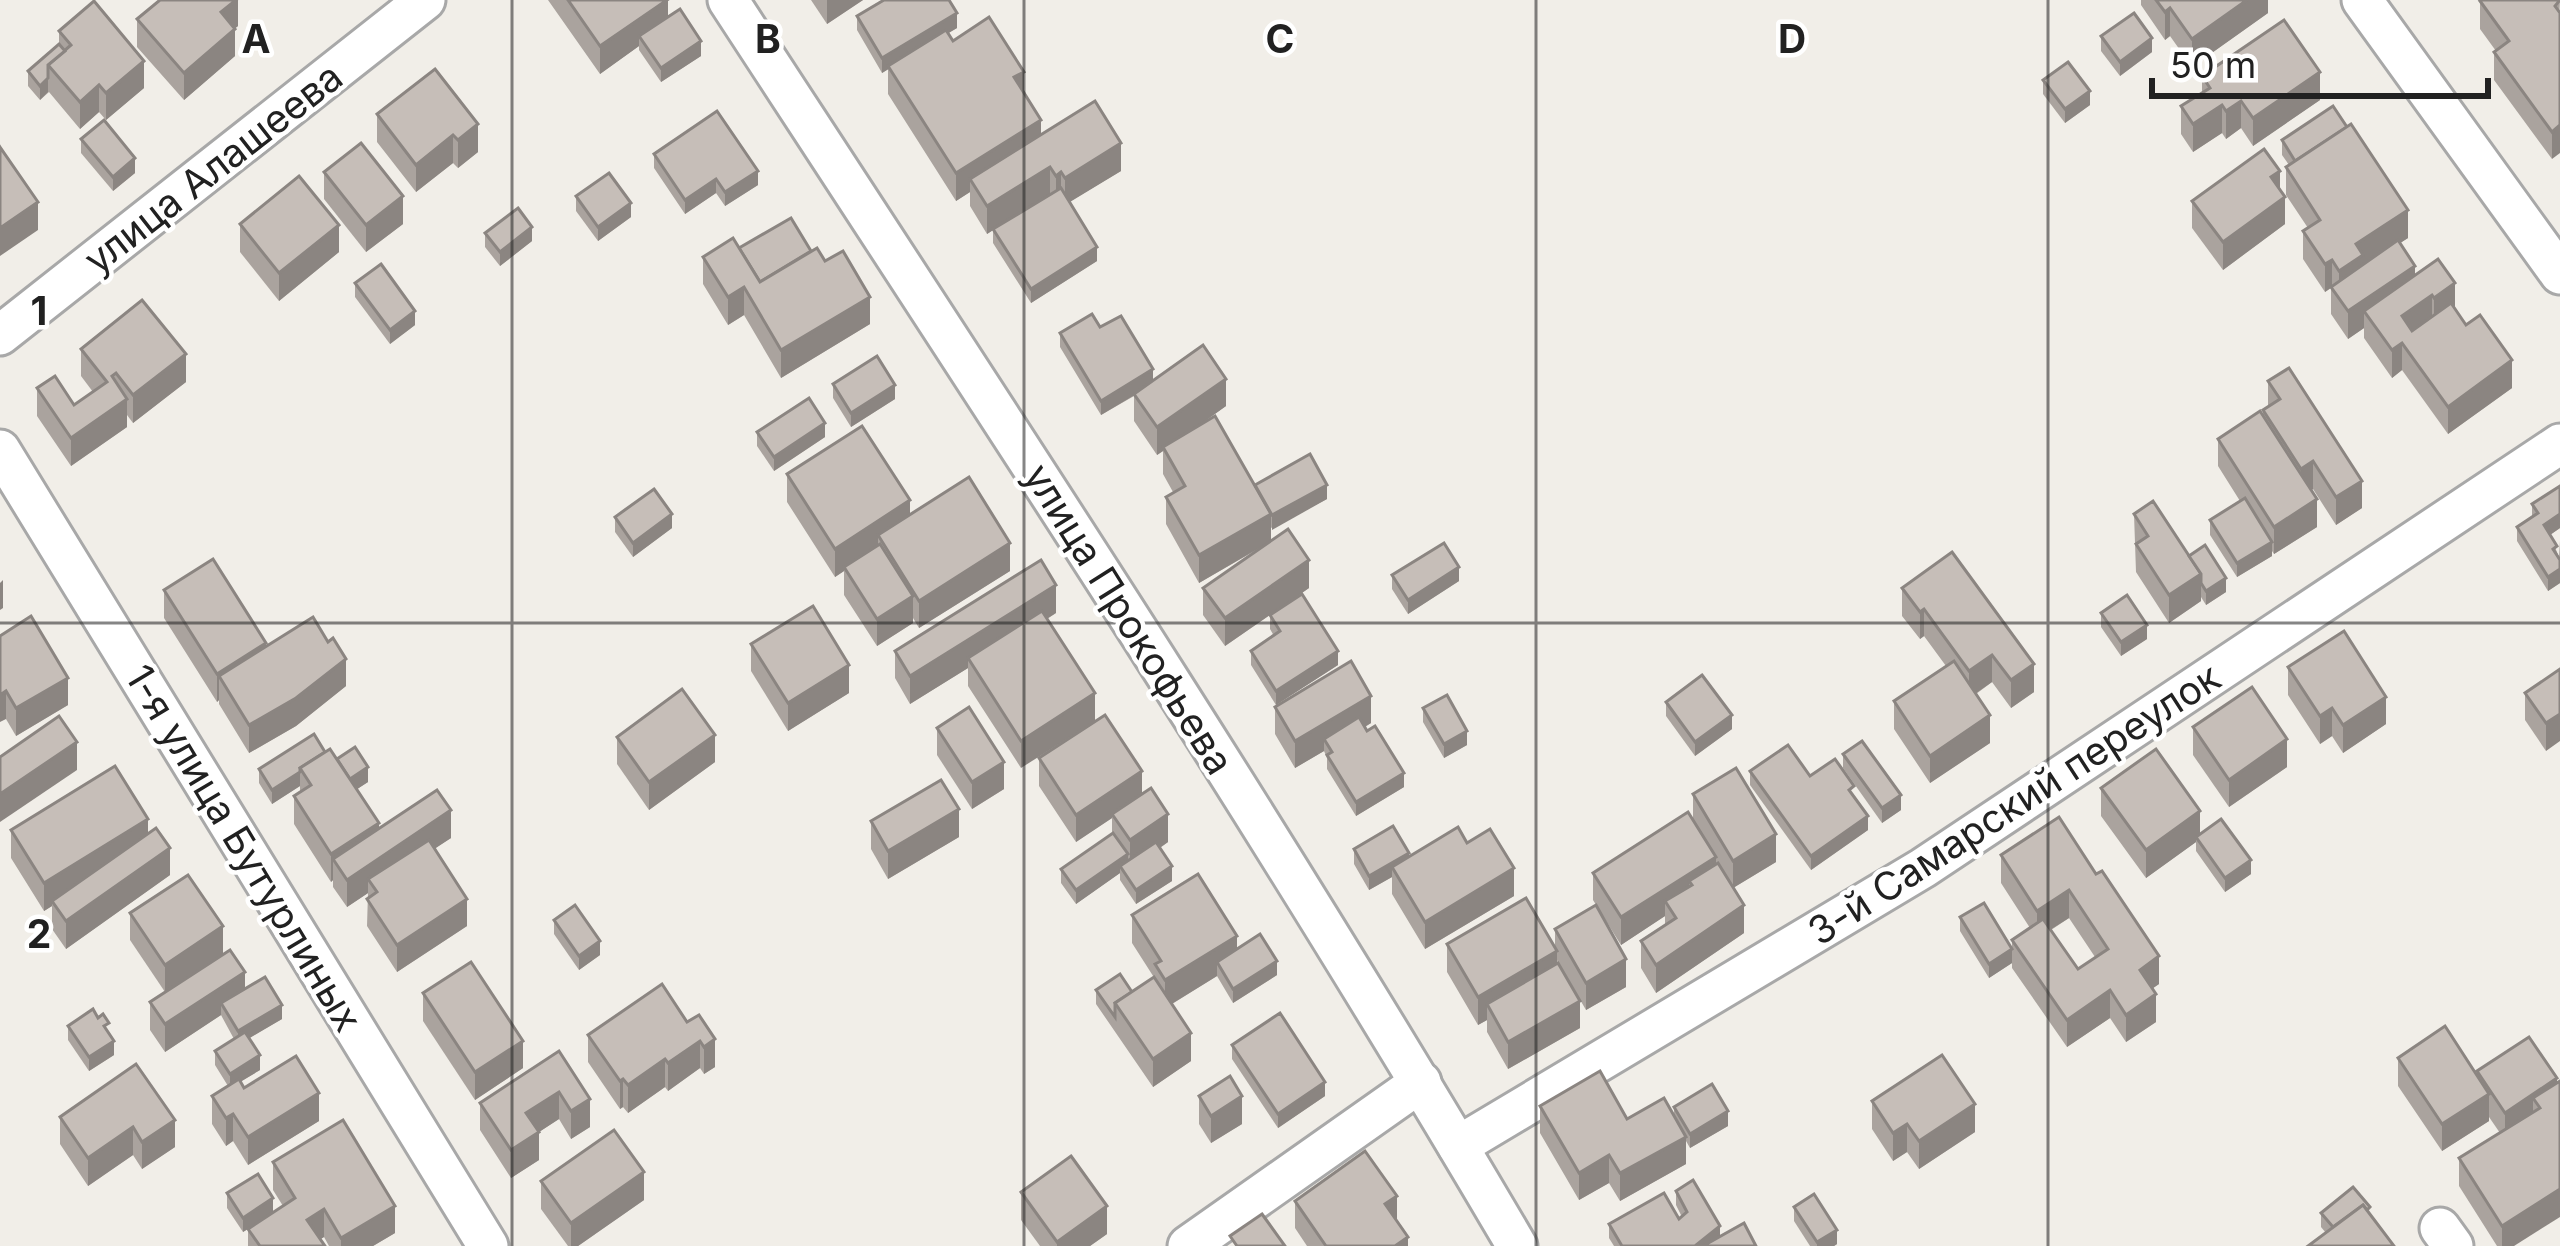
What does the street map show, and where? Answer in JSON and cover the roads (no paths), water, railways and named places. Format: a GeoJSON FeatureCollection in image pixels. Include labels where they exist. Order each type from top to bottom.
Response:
{"type":"FeatureCollection","features":[{"type":"Feature","properties":{"kind":"street","name":"улица Алашеева"},"geometry":{"type":"LineString","coordinates":[[0,335],[425,0]]}},
{"type":"Feature","properties":{"kind":"street","name":"улица Прокофьева"},"geometry":{"type":"LineString","coordinates":[[728,0],[1090,555],[1420,1082],[1517,1246]]}},
{"type":"Feature","properties":{"kind":"street"},"geometry":{"type":"LineString","coordinates":[[2362,0],[2560,274]]}},
{"type":"Feature","properties":{"kind":"street","name":"3-й Самарский переулок"},"geometry":{"type":"LineString","coordinates":[[1458,1146],[1923,868],[2560,445]]}},
{"type":"Feature","properties":{"kind":"street","name":"1-я улица Бутурлиных"},"geometry":{"type":"LineString","coordinates":[[0,450],[488,1246]]}},
{"type":"Feature","properties":{"kind":"street"},"geometry":{"type":"LineString","coordinates":[[1188,1246],[1420,1082]]}}]}
